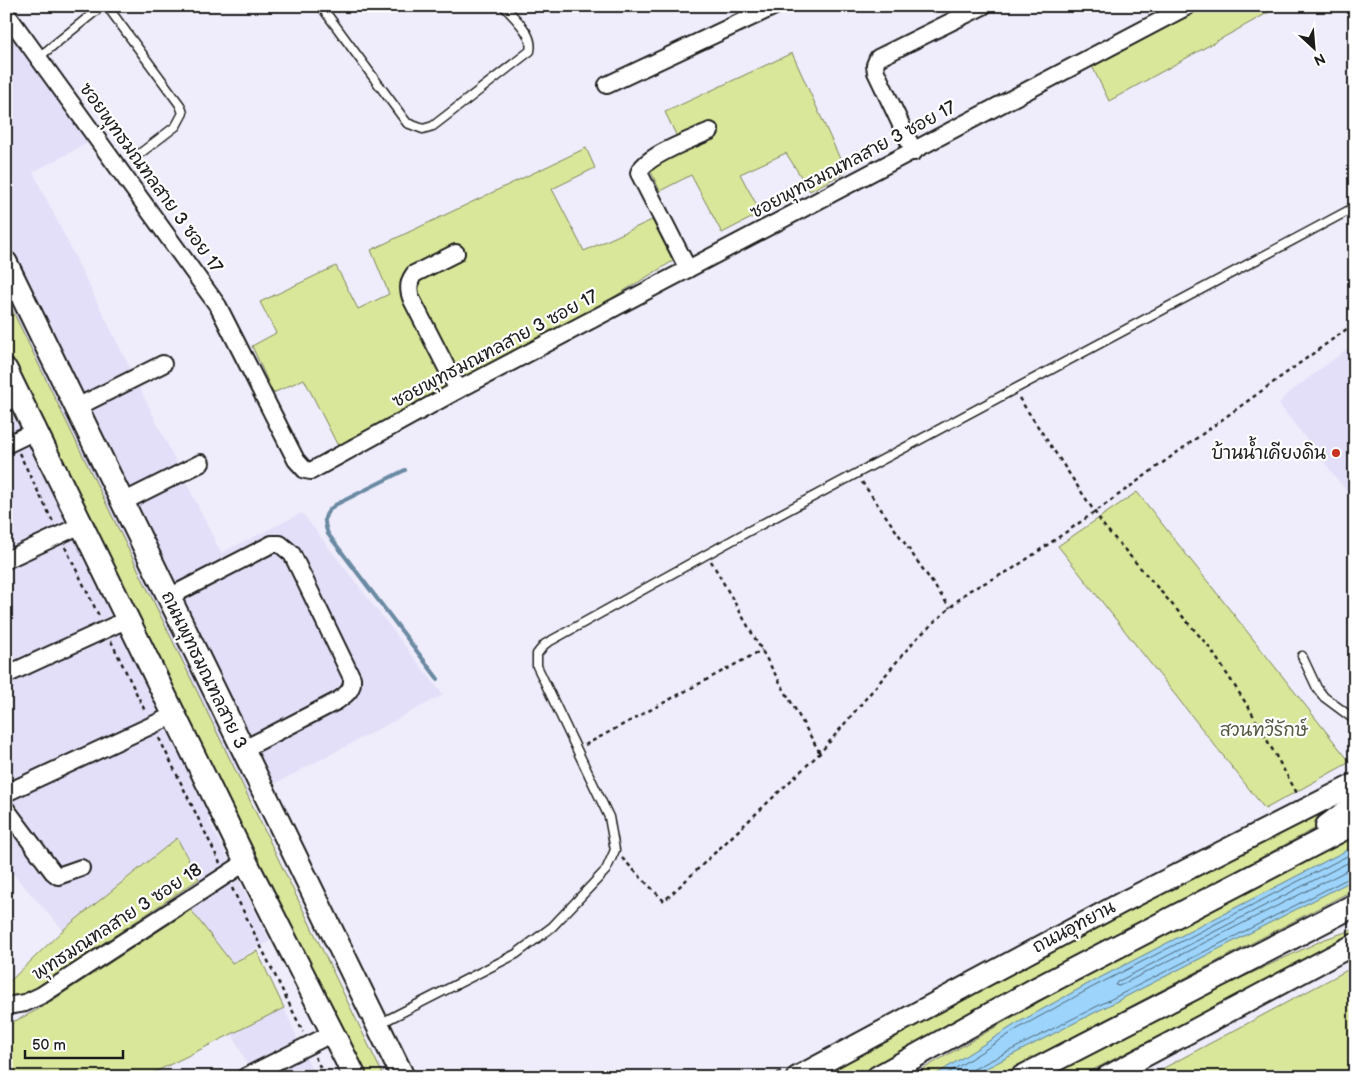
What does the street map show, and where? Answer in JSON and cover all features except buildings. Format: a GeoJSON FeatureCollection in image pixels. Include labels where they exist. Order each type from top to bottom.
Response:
{"type":"FeatureCollection","features":[{"type":"Feature","properties":{"kind":"main road","name":"ถนนพุทธมณฑลสาย 3"},"geometry":{"type":"LineString","coordinates":[[6,263],[403,1077]]}},
{"type":"Feature","properties":{"kind":"main road"},"geometry":{"type":"LineString","coordinates":[[6,370],[126,620],[354,1077]]}},
{"type":"Feature","properties":{"kind":"main road"},"geometry":{"type":"LineString","coordinates":[[1269,868],[1355,805]]}},
{"type":"Feature","properties":{"kind":"main road"},"geometry":{"type":"LineString","coordinates":[[878,1077],[1034,990],[1355,823]]}},
{"type":"Feature","properties":{"kind":"main road"},"geometry":{"type":"LineString","coordinates":[[1022,1077],[1355,905]]}},
{"type":"Feature","properties":{"kind":"main road"},"geometry":{"type":"LineString","coordinates":[[1275,947],[1355,923]]}},
{"type":"Feature","properties":{"kind":"street"},"geometry":{"type":"LineString","coordinates":[[607,85],[775,6]]}},
{"type":"Feature","properties":{"kind":"street"},"geometry":{"type":"LineString","coordinates":[[914,152],[876,72],[875,65],[878,58],[983,6]]}},
{"type":"Feature","properties":{"kind":"street","name":"ซอยพุทธมณฑลสาย 3 ซอย 17"},"geometry":{"type":"LineString","coordinates":[[6,13],[218,306],[301,467],[311,471],[458,390],[914,152],[1092,55],[1188,6]]}},
{"type":"Feature","properties":{"kind":"street"},"geometry":{"type":"LineString","coordinates":[[688,269],[639,173],[641,166],[650,159],[710,131]]}},
{"type":"Feature","properties":{"kind":"street"},"geometry":{"type":"LineString","coordinates":[[456,253],[414,274],[410,279],[409,287],[412,300],[458,390]]}},
{"type":"Feature","properties":{"kind":"street"},"geometry":{"type":"LineString","coordinates":[[77,407],[163,364]]}},
{"type":"Feature","properties":{"kind":"street"},"geometry":{"type":"LineString","coordinates":[[10,443],[35,431]]}},
{"type":"Feature","properties":{"kind":"street"},"geometry":{"type":"LineString","coordinates":[[123,502],[201,463]]}},
{"type":"Feature","properties":{"kind":"street"},"geometry":{"type":"LineString","coordinates":[[6,560],[81,525]]}},
{"type":"Feature","properties":{"kind":"street"},"geometry":{"type":"LineString","coordinates":[[169,597],[272,544],[280,544],[292,554],[352,678],[352,686],[347,694],[337,701],[242,750]]}},
{"type":"Feature","properties":{"kind":"street"},"geometry":{"type":"LineString","coordinates":[[6,675],[126,620]]}},
{"type":"Feature","properties":{"kind":"street"},"geometry":{"type":"LineString","coordinates":[[6,793],[174,715]]}},
{"type":"Feature","properties":{"kind":"street","name":"ถนนอุทยาน"},"geometry":{"type":"LineString","coordinates":[[797,1077],[1123,902],[1355,784]]}},
{"type":"Feature","properties":{"kind":"street"},"geometry":{"type":"LineString","coordinates":[[6,809],[58,876],[82,868]]}},
{"type":"Feature","properties":{"kind":"street","name":"พุทธมณฑลสาย 3 ซอย 18"},"geometry":{"type":"LineString","coordinates":[[6,1006],[25,1004],[42,995],[246,862]]}},
{"type":"Feature","properties":{"kind":"street"},"geometry":{"type":"LineString","coordinates":[[1106,1077],[1355,944]]}},
{"type":"Feature","properties":{"kind":"street"},"geometry":{"type":"LineString","coordinates":[[244,1077],[333,1033]]}},
{"type":"Feature","properties":{"kind":"lane"},"geometry":{"type":"LineString","coordinates":[[39,57],[102,6]]}},
{"type":"Feature","properties":{"kind":"lane"},"geometry":{"type":"LineString","coordinates":[[108,6],[180,105],[183,113],[176,126],[134,158]]}},
{"type":"Feature","properties":{"kind":"lane"},"geometry":{"type":"LineString","coordinates":[[321,6],[407,123],[423,129],[433,126],[530,51],[532,43],[529,36],[504,6]]}},
{"type":"Feature","properties":{"kind":"lane"},"geometry":{"type":"LineString","coordinates":[[377,1025],[516,954],[552,928],[606,870],[615,850],[609,817],[537,666],[540,648],[557,635],[1355,207]]}},
{"type":"Feature","properties":{"kind":"lane"},"geometry":{"type":"LineString","coordinates":[[1302,656],[1317,688],[1324,697],[1355,720]]}},
{"type":"Feature","properties":{"kind":"path"},"geometry":{"type":"LineString","coordinates":[[615,850],[664,901],[820,753],[915,640],[968,591],[1011,570],[1355,323]]}},
{"type":"Feature","properties":{"kind":"path"},"geometry":{"type":"LineString","coordinates":[[1014,391],[1104,526],[1210,648],[1249,708],[1299,796]]}},
{"type":"Feature","properties":{"kind":"path"},"geometry":{"type":"LineString","coordinates":[[10,443],[60,535],[325,1077]]}},
{"type":"Feature","properties":{"kind":"path"},"geometry":{"type":"LineString","coordinates":[[857,474],[950,608]]}},
{"type":"Feature","properties":{"kind":"path"},"geometry":{"type":"LineString","coordinates":[[708,554],[820,753]]}},
{"type":"Feature","properties":{"kind":"path"},"geometry":{"type":"LineString","coordinates":[[577,749],[762,650]]}},
{"type":"Feature","properties":{"kind":"shaded area"},"geometry":{"type":"Polygon","coordinates":[[[6,6],[14,6],[105,134],[33,172],[221,553],[302,513],[443,695],[208,819],[270,941],[232,963],[191,910],[199,879],[177,838],[63,930],[6,866],[6,6]]]}},
{"type":"Feature","properties":{"kind":"shaded area","name":"บ้านน้ำเคียงดิน"},"geometry":{"type":"Polygon","coordinates":[[[1355,343],[1355,502],[1279,404],[1285,396],[1355,343]]]}},
{"type":"Feature","properties":{"kind":"shaded area"},"geometry":{"type":"Polygon","coordinates":[[[284,1008],[315,1077],[253,1077],[232,1033],[284,1008]]]}},
{"type":"Feature","properties":{"kind":"green space"},"geometry":{"type":"Polygon","coordinates":[[[1203,6],[1280,6],[1109,101],[1091,64],[1203,6]]]}},
{"type":"Feature","properties":{"kind":"green space"},"geometry":{"type":"Polygon","coordinates":[[[792,53],[846,172],[810,191],[786,153],[740,174],[761,213],[722,233],[691,175],[660,191],[645,159],[679,141],[665,112],[792,53]]]}},
{"type":"Feature","properties":{"kind":"green space"},"geometry":{"type":"Polygon","coordinates":[[[586,148],[595,168],[552,189],[584,251],[652,220],[673,261],[604,303],[338,446],[304,379],[273,393],[252,346],[276,333],[260,302],[336,266],[358,309],[389,294],[371,250],[586,148]]]}},
{"type":"Feature","properties":{"kind":"green space"},"geometry":{"type":"Polygon","coordinates":[[[6,297],[384,1077],[360,1077],[305,966],[6,349],[6,297]]]}},
{"type":"Feature","properties":{"kind":"green space","name":"สวนทวีรักษ์"},"geometry":{"type":"Polygon","coordinates":[[[1137,492],[1350,762],[1265,809],[1058,546],[1137,492]]]}},
{"type":"Feature","properties":{"kind":"green space"},"geometry":{"type":"Polygon","coordinates":[[[1355,791],[1355,799],[1314,829],[855,1077],[815,1077],[983,985],[1355,791]]]}},
{"type":"Feature","properties":{"kind":"green space"},"geometry":{"type":"Polygon","coordinates":[[[1355,835],[1355,846],[1088,984],[1016,1024],[932,1077],[909,1077],[1075,981],[1355,835]]]}},
{"type":"Feature","properties":{"kind":"green space"},"geometry":{"type":"Polygon","coordinates":[[[177,838],[199,879],[20,999],[6,996],[6,985],[63,930],[177,838]]]}},
{"type":"Feature","properties":{"kind":"green space"},"geometry":{"type":"Polygon","coordinates":[[[1355,879],[1355,889],[996,1077],[969,1077],[1355,879]]]}},
{"type":"Feature","properties":{"kind":"green space"},"geometry":{"type":"Polygon","coordinates":[[[191,910],[232,963],[257,951],[284,1008],[145,1077],[6,1077],[6,1021],[11,1023],[39,1009],[191,910]]]}},
{"type":"Feature","properties":{"kind":"green space"},"geometry":{"type":"Polygon","coordinates":[[[1355,929],[1355,935],[1079,1077],[1044,1077],[1164,1014],[1325,939],[1355,929]]]}},
{"type":"Feature","properties":{"kind":"green space"},"geometry":{"type":"Polygon","coordinates":[[[1355,966],[1355,1077],[1147,1077],[1355,966]]]}},
{"type":"Feature","properties":{"kind":"water"},"geometry":{"type":"Polygon","coordinates":[[[1355,846],[1355,879],[969,1077],[932,1077],[1016,1024],[1088,984],[1355,846]]]}},
{"type":"Feature","properties":{"kind":"waterway"},"geometry":{"type":"LineString","coordinates":[[405,470],[335,505],[326,514],[325,525],[328,534],[438,679]]}},
{"type":"Feature","properties":{"kind":"place","name":"บ้านน้ำเคียงดิน"},"geometry":{"type":"Point","coordinates":[1336,453]}}]}
